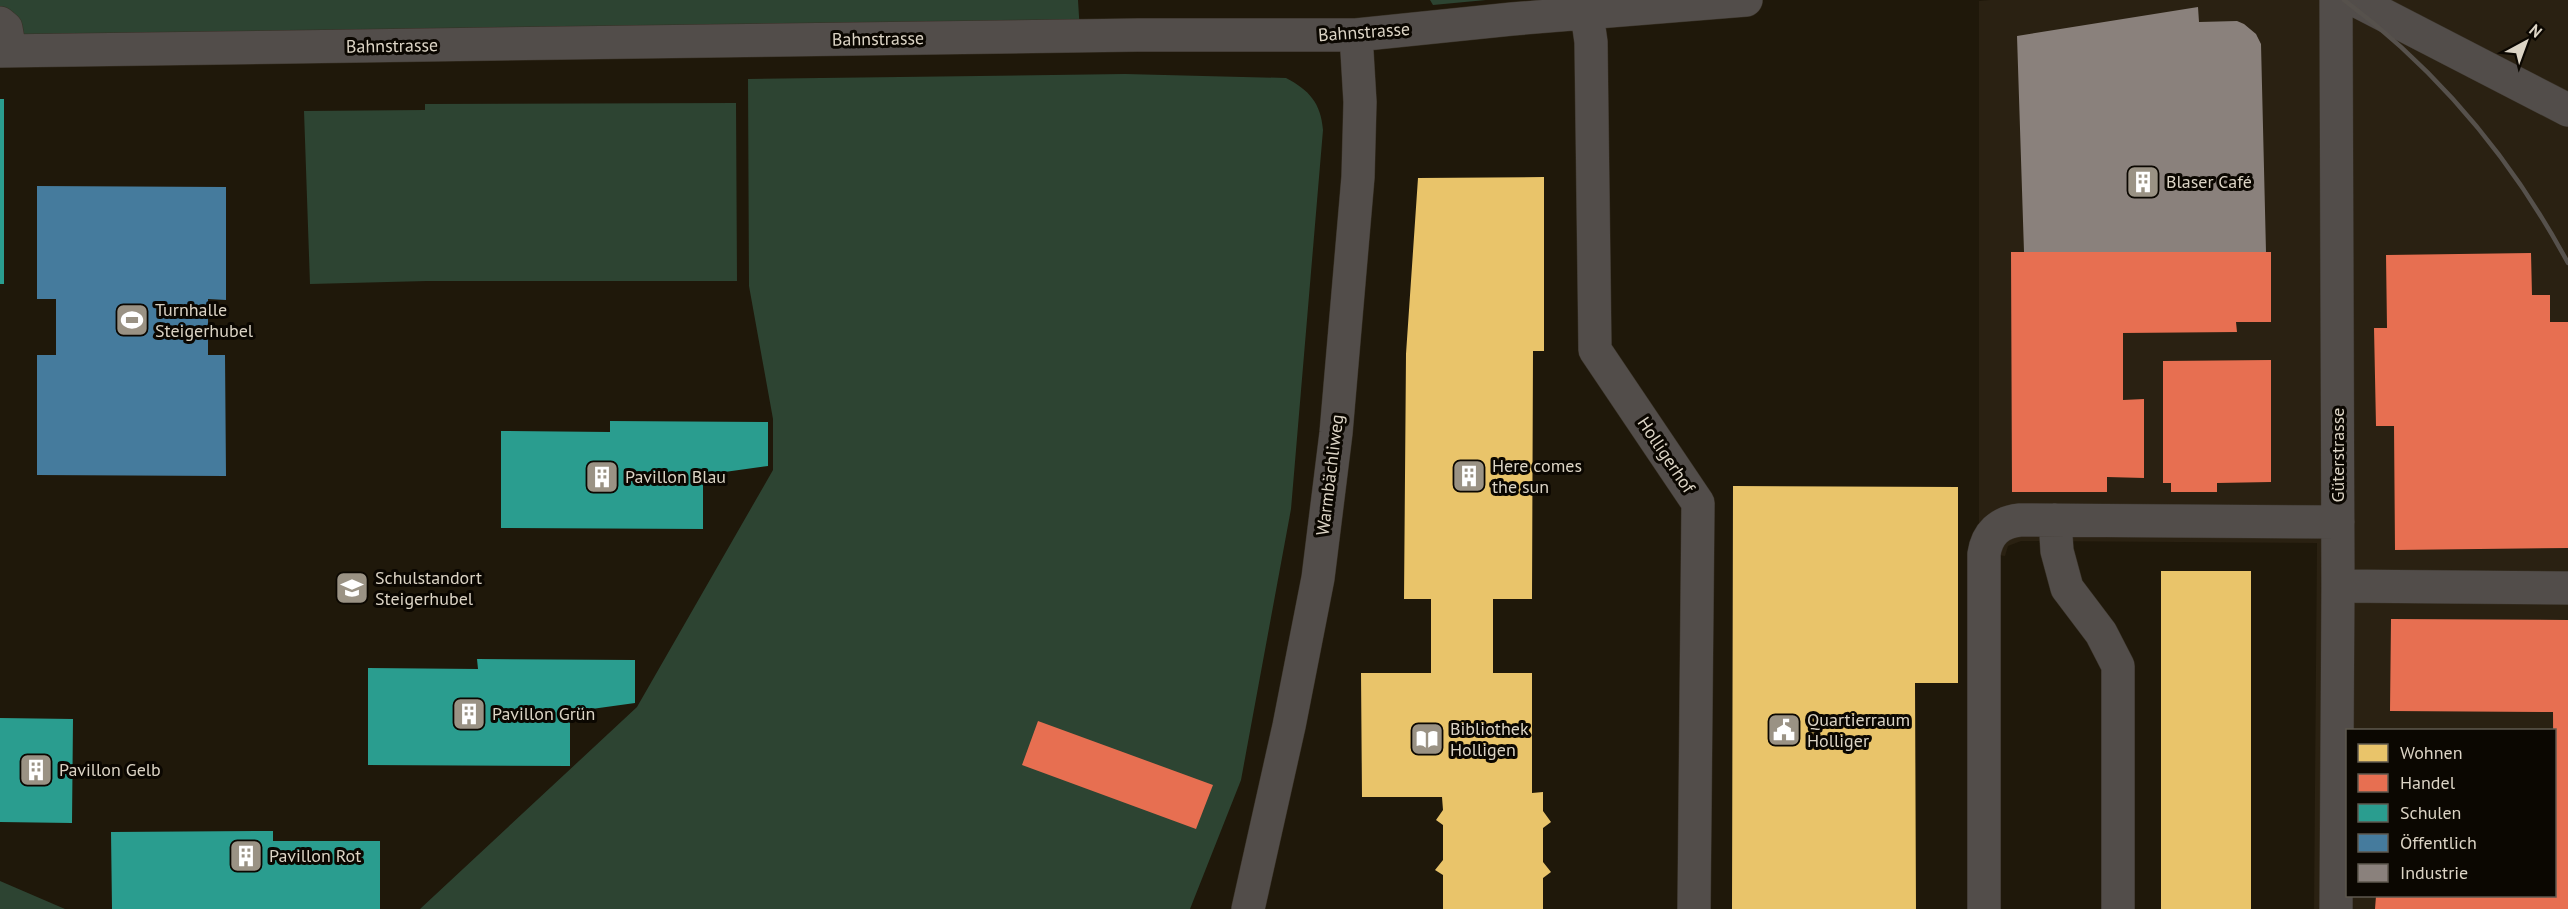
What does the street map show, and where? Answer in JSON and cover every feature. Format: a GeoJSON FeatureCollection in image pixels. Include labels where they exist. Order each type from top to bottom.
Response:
{"type":"FeatureCollection","features":[{"type":"Feature","properties":{"kind":"street","name":"Bahnstrasse"},"geometry":{"type":"LineString","coordinates":[[3,42],[1356,35],[1746,0]]}},
{"type":"Feature","properties":{"kind":"street","name":"Güterstrasse"},"geometry":{"type":"LineString","coordinates":[[2336,0],[2338,586],[2342,762],[2336,909]]}},
{"type":"Feature","properties":{"kind":"street"},"geometry":{"type":"LineString","coordinates":[[2355,0],[2568,110]]}},
{"type":"Feature","properties":{"kind":"street","name":"Holligerhof"},"geometry":{"type":"LineString","coordinates":[[1587,14],[1591,42],[1595,350],[1698,503],[1694,909]]}},
{"type":"Feature","properties":{"kind":"street","name":"Warmbächliweg"},"geometry":{"type":"LineString","coordinates":[[1248,909],[1290,726],[1318,578],[1336,433],[1358,177],[1360,102],[1356,35]]}},
{"type":"Feature","properties":{"kind":"street"},"geometry":{"type":"LineString","coordinates":[[1984,909],[1984,554],[1987,540],[2002,524],[2020,520],[2338,522]]}},
{"type":"Feature","properties":{"kind":"street"},"geometry":{"type":"LineString","coordinates":[[2055,520],[2057,552],[2067,588],[2101,633],[2118,666],[2118,909]]}},
{"type":"Feature","properties":{"kind":"street"},"geometry":{"type":"LineString","coordinates":[[2338,586],[2568,588]]}},
{"type":"Feature","properties":{"kind":"shaded area"},"geometry":{"type":"Polygon","coordinates":[[[2568,0],[2568,909],[2314,909],[2317,543],[2021,541],[2008,546],[2005,556],[1979,553],[1979,1],[2568,0]]]}},
{"type":"Feature","properties":{"kind":"green space"},"geometry":{"type":"Polygon","coordinates":[[[0,0],[1078,0],[1080,33],[0,41],[0,0]]]}},
{"type":"Feature","properties":{"kind":"green space"},"geometry":{"type":"Polygon","coordinates":[[[1430,0],[1486,0],[1433,5],[1430,0]]]}},
{"type":"Feature","properties":{"kind":"green space"},"geometry":{"type":"Polygon","coordinates":[[[1125,74],[1286,78],[1301,87],[1312,98],[1320,112],[1323,130],[1291,509],[1241,780],[1190,909],[420,909],[637,707],[773,470],[773,419],[749,286],[748,79],[1125,74]]]}},
{"type":"Feature","properties":{"kind":"green space"},"geometry":{"type":"Polygon","coordinates":[[[736,103],[737,281],[427,281],[310,284],[304,111],[425,110],[425,104],[736,103]]]}},
{"type":"Feature","properties":{"kind":"green space"},"geometry":{"type":"Polygon","coordinates":[[[0,881],[65,909],[0,909],[0,881]]]}},
{"type":"Feature","properties":{"kind":"building: Wohnen"},"geometry":{"type":"Polygon","coordinates":[[[1544,177],[1544,351],[1533,351],[1532,599],[1493,599],[1493,673],[1532,673],[1532,793],[1543,792],[1543,811],[1551,822],[1543,828],[1543,862],[1551,872],[1543,878],[1543,909],[1443,909],[1443,875],[1435,870],[1443,860],[1443,825],[1436,820],[1443,810],[1442,797],[1362,797],[1361,673],[1431,673],[1431,599],[1404,599],[1406,354],[1418,178],[1544,177]]]}},
{"type":"Feature","properties":{"kind":"building: Wohnen"},"geometry":{"type":"Polygon","coordinates":[[[1733,486],[1958,487],[1958,683],[1915,683],[1916,909],[1732,909],[1733,486]]]}},
{"type":"Feature","properties":{"kind":"building: Wohnen"},"geometry":{"type":"Polygon","coordinates":[[[2161,571],[2251,571],[2251,909],[2161,909],[2161,571]]]}},
{"type":"Feature","properties":{"kind":"building: Handel"},"geometry":{"type":"Polygon","coordinates":[[[2011,252],[2271,252],[2271,322],[2236,322],[2237,332],[2123,333],[2123,400],[2144,399],[2144,478],[2107,477],[2107,492],[2012,492],[2011,252]]]}},
{"type":"Feature","properties":{"kind":"building: Handel"},"geometry":{"type":"Polygon","coordinates":[[[2531,253],[2532,295],[2550,295],[2550,322],[2568,322],[2568,548],[2395,550],[2394,426],[2376,426],[2374,328],[2387,328],[2386,255],[2531,253]]]}},
{"type":"Feature","properties":{"kind":"building: Handel"},"geometry":{"type":"Polygon","coordinates":[[[2271,360],[2271,482],[2217,483],[2217,492],[2171,492],[2171,483],[2163,483],[2163,361],[2271,360]]]}},
{"type":"Feature","properties":{"kind":"building: Handel"},"geometry":{"type":"Polygon","coordinates":[[[2391,619],[2568,620],[2568,909],[2375,909],[2376,897],[2556,897],[2556,729],[2553,729],[2553,712],[2390,711],[2391,619]]]}},
{"type":"Feature","properties":{"kind":"building: Handel"},"geometry":{"type":"Polygon","coordinates":[[[1038,721],[1213,785],[1196,829],[1022,765],[1038,721]]]}},
{"type":"Feature","properties":{"kind":"building: Schulen"},"geometry":{"type":"Polygon","coordinates":[[[0,99],[4,99],[4,284],[0,284],[0,99]]]}},
{"type":"Feature","properties":{"kind":"building: Schulen","name":"Pavillon Blau"},"geometry":{"type":"Polygon","coordinates":[[[610,421],[768,422],[768,466],[703,475],[703,529],[501,528],[501,431],[610,432],[610,421]]]}},
{"type":"Feature","properties":{"kind":"building: Schulen","name":"Pavillon Grün"},"geometry":{"type":"Polygon","coordinates":[[[477,659],[635,660],[635,703],[570,712],[570,766],[368,765],[368,668],[478,669],[477,659]]]}},
{"type":"Feature","properties":{"kind":"building: Schulen","name":"Pavillon Gelb"},"geometry":{"type":"Polygon","coordinates":[[[0,718],[73,719],[72,823],[0,822],[0,718]]]}},
{"type":"Feature","properties":{"kind":"building: Schulen","name":"Pavillon Rot"},"geometry":{"type":"Polygon","coordinates":[[[273,831],[273,841],[380,841],[380,909],[112,909],[111,832],[273,831]]]}},
{"type":"Feature","properties":{"kind":"building: Öffentlich","name":"Turnhalle Steigerhubel"},"geometry":{"type":"Polygon","coordinates":[[[37,186],[226,187],[226,300],[208,299],[208,355],[225,355],[226,476],[37,475],[37,355],[56,355],[56,299],[37,299],[37,186]]]}},
{"type":"Feature","properties":{"kind":"building: Industrie","name":"Blaser Café"},"geometry":{"type":"Polygon","coordinates":[[[2198,7],[2199,22],[2237,21],[2256,34],[2261,44],[2266,252],[2024,252],[2017,36],[2198,7]]]}},
{"type":"Feature","properties":{"kind":"railway"},"geometry":{"type":"LineString","coordinates":[[2344,0],[2411,56],[2471,119],[2523,188],[2568,263]]}},
{"type":"Feature","properties":{"kind":"place","name":"Blaser Café"},"geometry":{"type":"Point","coordinates":[2143,182]}},
{"type":"Feature","properties":{"kind":"place","name":"Turnhalle Steigerhubel"},"geometry":{"type":"Point","coordinates":[132,320]}},
{"type":"Feature","properties":{"kind":"place","name":"Here comes the sun"},"geometry":{"type":"Point","coordinates":[1469,476]}},
{"type":"Feature","properties":{"kind":"place","name":"Pavillon Blau"},"geometry":{"type":"Point","coordinates":[602,477]}},
{"type":"Feature","properties":{"kind":"place","name":"Schulstandort Steigerhubel"},"geometry":{"type":"Point","coordinates":[352,588]}},
{"type":"Feature","properties":{"kind":"place","name":"Pavillon Grün"},"geometry":{"type":"Point","coordinates":[469,714]}},
{"type":"Feature","properties":{"kind":"place","name":"Quartierraum Holliger"},"geometry":{"type":"Point","coordinates":[1784,730]}},
{"type":"Feature","properties":{"kind":"place","name":"Bibliothek Holligen"},"geometry":{"type":"Point","coordinates":[1427,739]}},
{"type":"Feature","properties":{"kind":"place","name":"Pavillon Gelb"},"geometry":{"type":"Point","coordinates":[36,770]}},
{"type":"Feature","properties":{"kind":"place","name":"Pavillon Rot"},"geometry":{"type":"Point","coordinates":[246,856]}}]}
